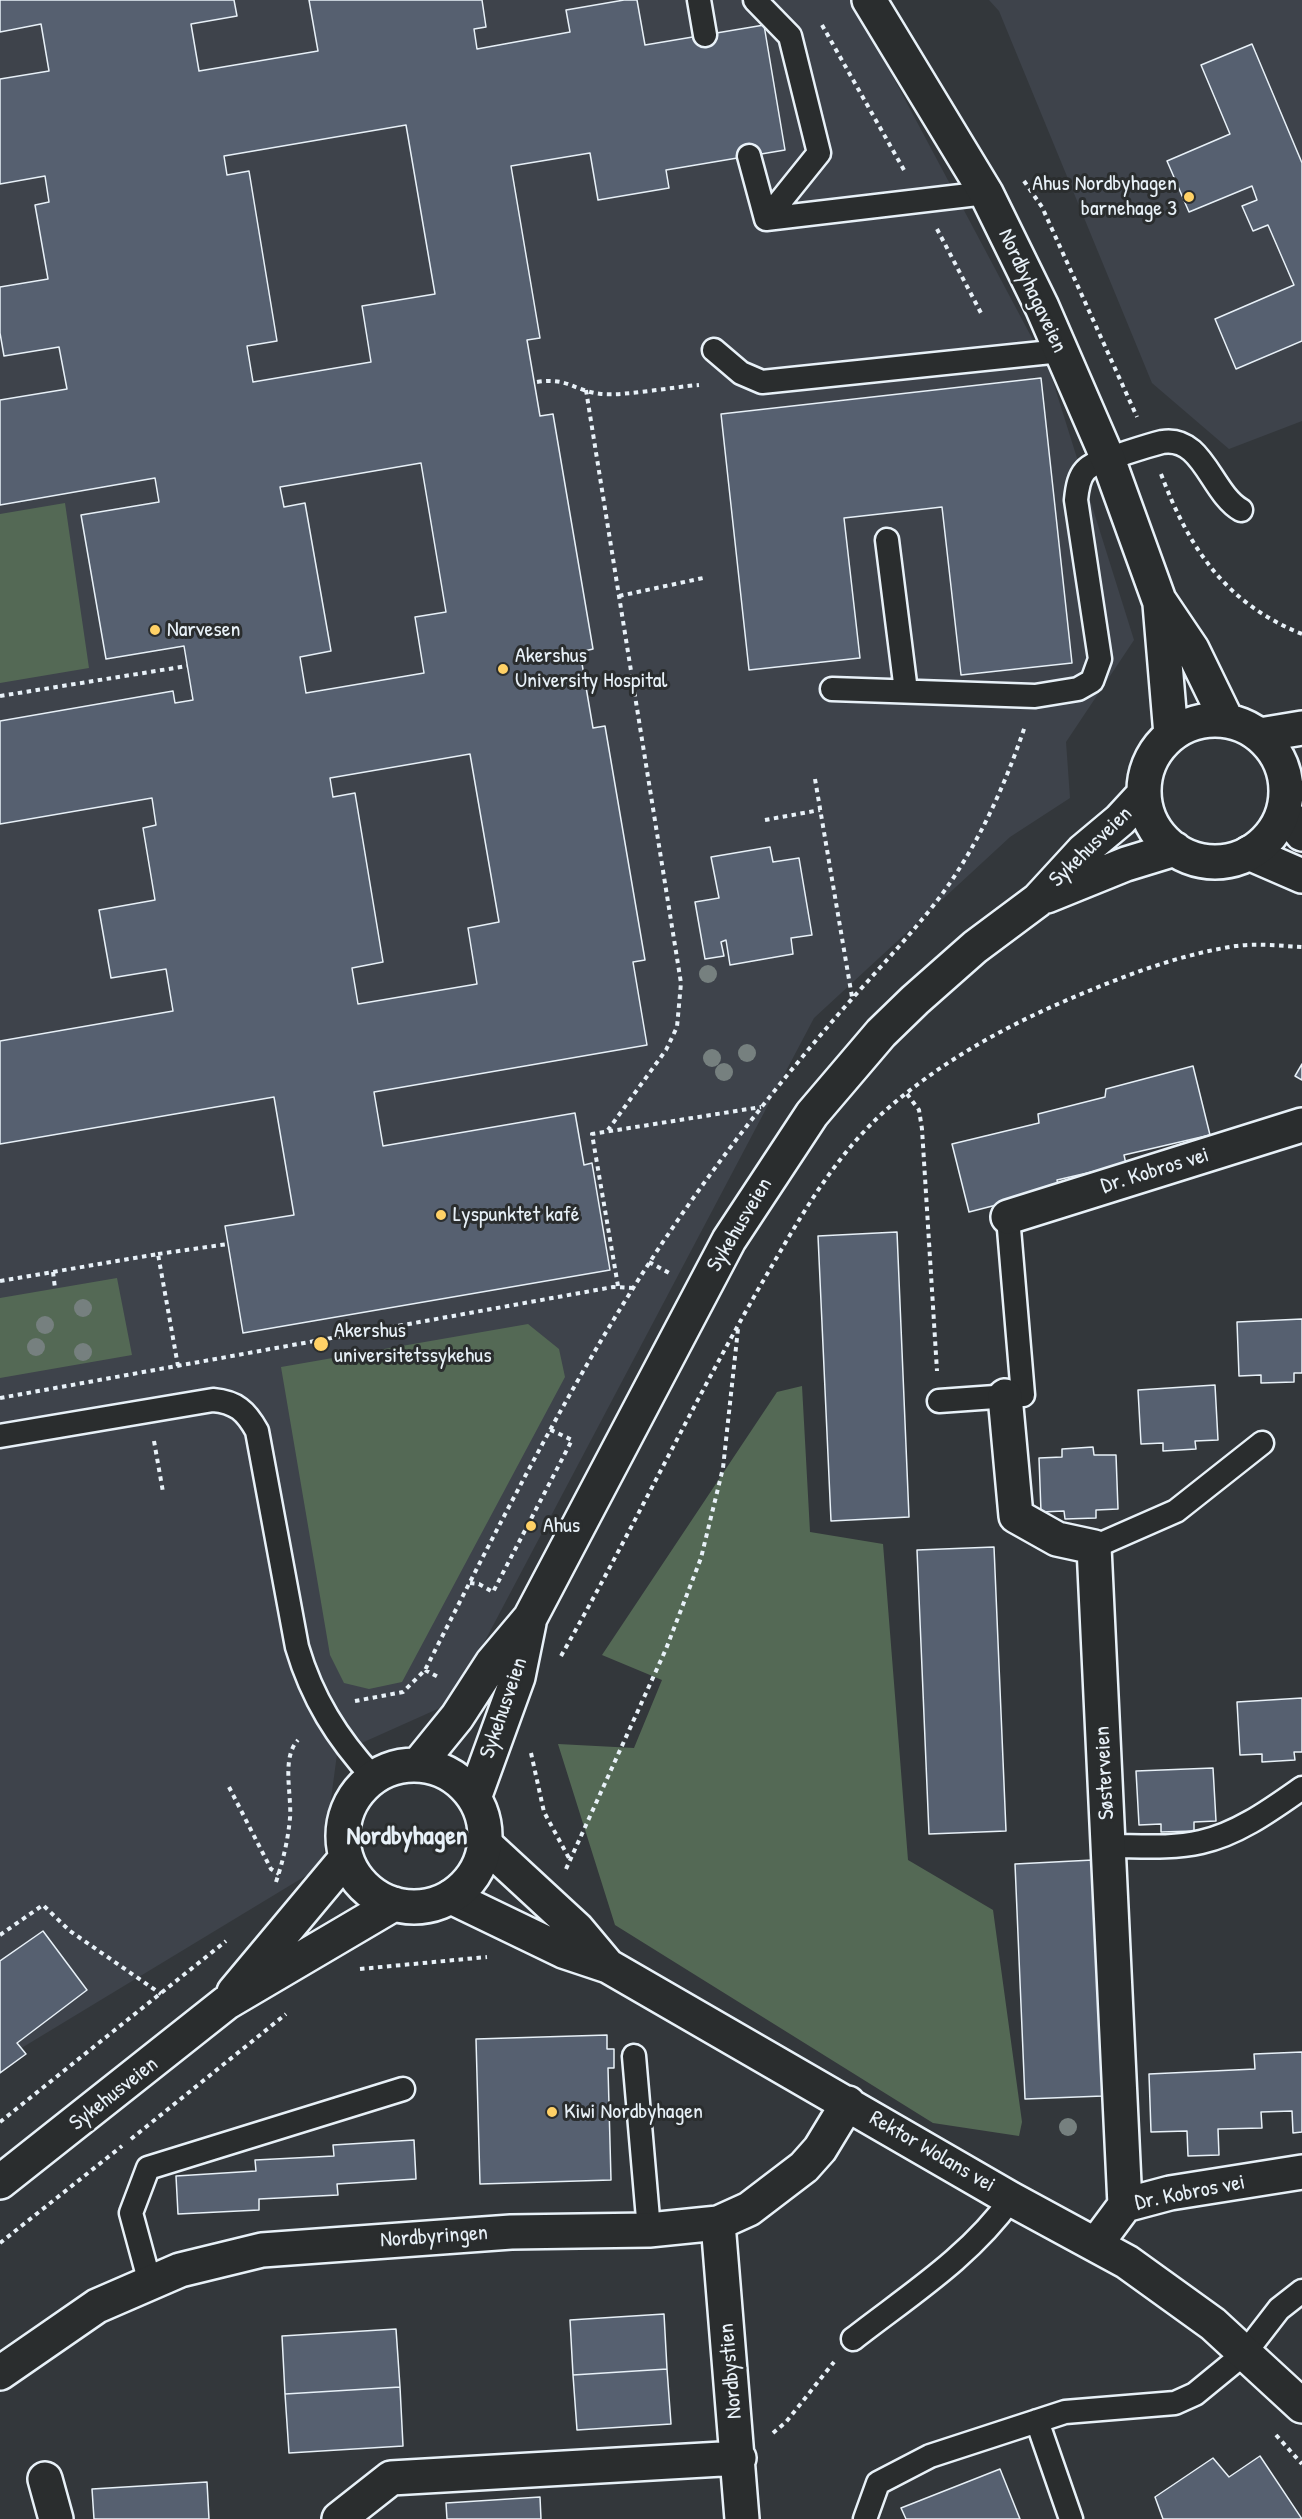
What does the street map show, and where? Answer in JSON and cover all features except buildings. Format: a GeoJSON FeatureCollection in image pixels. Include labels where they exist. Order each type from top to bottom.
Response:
{"type":"FeatureCollection","features":[{"type":"Feature","properties":{"kind":"street","name":"Nordbyhagaveien"},"geometry":{"type":"LineString","coordinates":[[869,0],[986,193],[1061,351],[1108,459],[1159,600],[1192,649],[1227,721]]}},
{"type":"Feature","properties":{"kind":"street","name":"Nordbyhagaveien"},"geometry":{"type":"LineString","coordinates":[[1159,600],[1171,735]]}},
{"type":"Feature","properties":{"kind":"street"},"geometry":{"type":"LineString","coordinates":[[1227,721],[1245,726],[1260,735],[1280,761],[1294,804],[1264,843],[1249,854],[1219,862],[1189,856],[1175,849],[1153,825],[1144,794],[1150,761],[1171,735],[1197,722],[1227,721]]}},
{"type":"Feature","properties":{"kind":"street"},"geometry":{"type":"LineString","coordinates":[[1260,735],[1302,728]]}},
{"type":"Feature","properties":{"kind":"street","name":"Sykehusveien"},"geometry":{"type":"LineString","coordinates":[[417,1765],[457,1717],[492,1663],[530,1618],[729,1240],[806,1121],[873,1042],[915,999],[975,947],[1038,900],[1083,851],[1120,820],[1144,794]]}},
{"type":"Feature","properties":{"kind":"street","name":"Sykehusveien"},"geometry":{"type":"LineString","coordinates":[[1038,900],[1115,868],[1175,849]]}},
{"type":"Feature","properties":{"kind":"street"},"geometry":{"type":"LineString","coordinates":[[1249,854],[1302,876]]}},
{"type":"Feature","properties":{"kind":"street","name":"Dr. Kobros vei"},"geometry":{"type":"LineString","coordinates":[[1008,1217],[1302,1125]]}},
{"type":"Feature","properties":{"kind":"street"},"geometry":{"type":"LineString","coordinates":[[1005,1396],[1016,1516],[1056,1539],[1094,1547]]}},
{"type":"Feature","properties":{"kind":"street","name":"Søsterveien"},"geometry":{"type":"LineString","coordinates":[[1094,1547],[1125,2205]]}},
{"type":"Feature","properties":{"kind":"street","name":"Sykehusveien"},"geometry":{"type":"LineString","coordinates":[[474,1798],[518,1677],[530,1618]]}},
{"type":"Feature","properties":{"kind":"street"},"geometry":{"type":"LineString","coordinates":[[417,1765],[450,1774],[474,1798],[483,1820],[485,1844],[479,1865],[468,1883],[451,1897],[424,1907],[394,1904],[378,1898],[364,1888],[353,1874],[346,1858],[343,1831],[350,1804],[373,1777],[387,1770],[417,1765]]}},
{"type":"Feature","properties":{"kind":"street","name":"Rektor Wolans vei"},"geometry":{"type":"LineString","coordinates":[[485,1844],[577,1929],[608,1965]]}},
{"type":"Feature","properties":{"kind":"street","name":"Sykehusveien"},"geometry":{"type":"LineString","coordinates":[[226,2003],[346,1858]]}},
{"type":"Feature","properties":{"kind":"street","name":"Rektor Wolans vei"},"geometry":{"type":"LineString","coordinates":[[451,1897],[563,1951],[608,1965],[1011,2199],[1096,2244],[1186,2302],[1302,2406]]}},
{"type":"Feature","properties":{"kind":"street","name":"Sykehusveien"},"geometry":{"type":"LineString","coordinates":[[0,2182],[226,2003],[394,1904]]}},
{"type":"Feature","properties":{"kind":"street","name":"Nordbyringen"},"geometry":{"type":"LineString","coordinates":[[0,2373],[97,2306],[180,2270],[262,2250],[511,2232],[649,2230],[718,2223],[749,2209],[804,2167],[820,2149],[848,2103]]}},
{"type":"Feature","properties":{"kind":"street","name":"Dr. Kobros vei"},"geometry":{"type":"LineString","coordinates":[[1096,2244],[1125,2205],[1170,2193],[1302,2172]]}},
{"type":"Feature","properties":{"kind":"street","name":"Nordbystien"},"geometry":{"type":"LineString","coordinates":[[718,2223],[739,2458],[742,2519]]}},
{"type":"Feature","properties":{"kind":"street"},"geometry":{"type":"LineString","coordinates":[[339,2519],[391,2478],[739,2458]]}},
{"type":"Feature","properties":{"kind":"street"},"geometry":{"type":"LineString","coordinates":[[45,2479],[56,2519]]}},
{"type":"Feature","properties":{"kind":"lane"},"geometry":{"type":"LineString","coordinates":[[699,0],[705,35]]}},
{"type":"Feature","properties":{"kind":"lane"},"geometry":{"type":"LineString","coordinates":[[755,0],[790,36],[819,153],[766,219]]}},
{"type":"Feature","properties":{"kind":"lane"},"geometry":{"type":"LineString","coordinates":[[749,156],[766,219]]}},
{"type":"Feature","properties":{"kind":"lane"},"geometry":{"type":"LineString","coordinates":[[766,219],[986,193]]}},
{"type":"Feature","properties":{"kind":"lane"},"geometry":{"type":"LineString","coordinates":[[714,350],[741,373],[762,382],[1061,351]]}},
{"type":"Feature","properties":{"kind":"lane"},"geometry":{"type":"LineString","coordinates":[[832,689],[1035,696],[1078,689],[1092,681],[1100,659],[1076,500],[1078,480],[1087,466],[1150,446],[1174,442],[1192,450],[1222,494],[1241,510]]}},
{"type":"Feature","properties":{"kind":"lane"},"geometry":{"type":"LineString","coordinates":[[887,540],[906,691]]}},
{"type":"Feature","properties":{"kind":"lane"},"geometry":{"type":"LineString","coordinates":[[939,1401],[1023,1395],[1008,1217]]}},
{"type":"Feature","properties":{"kind":"lane"},"geometry":{"type":"LineString","coordinates":[[0,1436],[213,1400],[228,1401],[241,1408],[257,1431],[297,1647],[306,1675],[327,1720],[373,1777]]}},
{"type":"Feature","properties":{"kind":"lane"},"geometry":{"type":"LineString","coordinates":[[1094,1547],[1176,1511],[1262,1443]]}},
{"type":"Feature","properties":{"kind":"lane"},"geometry":{"type":"LineString","coordinates":[[1108,1846],[1156,1846],[1202,1842],[1258,1819],[1302,1788]]}},
{"type":"Feature","properties":{"kind":"lane"},"geometry":{"type":"LineString","coordinates":[[633,2056],[649,2230]]}},
{"type":"Feature","properties":{"kind":"lane"},"geometry":{"type":"LineString","coordinates":[[150,2283],[131,2212],[148,2168],[403,2089]]}},
{"type":"Feature","properties":{"kind":"lane"},"geometry":{"type":"LineString","coordinates":[[853,2338],[960,2256],[994,2223],[1011,2199]]}},
{"type":"Feature","properties":{"kind":"lane"},"geometry":{"type":"LineString","coordinates":[[865,2519],[878,2483],[930,2456],[1037,2421],[1093,2408],[1175,2403],[1195,2394],[1245,2353],[1279,2309],[1302,2291]]}},
{"type":"Feature","properties":{"kind":"lane"},"geometry":{"type":"LineString","coordinates":[[1037,2421],[1071,2519]]}},
{"type":"Feature","properties":{"kind":"path"},"geometry":{"type":"LineString","coordinates":[[816,18],[829,35],[981,313]]}},
{"type":"Feature","properties":{"kind":"path"},"geometry":{"type":"LineString","coordinates":[[1022,178],[1042,207],[1150,446],[1179,519],[1211,570],[1251,605],[1274,621],[1302,634]]}},
{"type":"Feature","properties":{"kind":"path"},"geometry":{"type":"LineString","coordinates":[[537,382],[558,380],[586,390],[609,394],[699,385]]}},
{"type":"Feature","properties":{"kind":"path"},"geometry":{"type":"LineString","coordinates":[[586,390],[681,983],[677,1027],[666,1050],[608,1130]]}},
{"type":"Feature","properties":{"kind":"path"},"geometry":{"type":"LineString","coordinates":[[619,596],[703,578]]}},
{"type":"Feature","properties":{"kind":"path"},"geometry":{"type":"LineString","coordinates":[[0,696],[187,666]]}},
{"type":"Feature","properties":{"kind":"path"},"geometry":{"type":"LineString","coordinates":[[815,779],[852,997]]}},
{"type":"Feature","properties":{"kind":"path"},"geometry":{"type":"LineString","coordinates":[[765,820],[820,810]]}},
{"type":"Feature","properties":{"kind":"path"},"geometry":{"type":"LineString","coordinates":[[559,1660],[738,1325],[800,1217],[833,1168],[858,1138],[907,1094],[945,1065],[1022,1020],[1125,976],[1238,946],[1302,947]]}},
{"type":"Feature","properties":{"kind":"path"},"geometry":{"type":"LineString","coordinates":[[907,1094],[919,1110],[922,1129],[939,1401]]}},
{"type":"Feature","properties":{"kind":"path"},"geometry":{"type":"LineString","coordinates":[[618,1286],[592,1134],[762,1107]]}},
{"type":"Feature","properties":{"kind":"path"},"geometry":{"type":"LineString","coordinates":[[0,1281],[228,1244]]}},
{"type":"Feature","properties":{"kind":"path"},"geometry":{"type":"LineString","coordinates":[[158,1254],[178,1366]]}},
{"type":"Feature","properties":{"kind":"path"},"geometry":{"type":"LineString","coordinates":[[650,1262],[674,1276]]}},
{"type":"Feature","properties":{"kind":"path"},"geometry":{"type":"LineString","coordinates":[[53,1272],[56,1288]]}},
{"type":"Feature","properties":{"kind":"path"},"geometry":{"type":"LineString","coordinates":[[0,1398],[618,1286],[633,1288]]}},
{"type":"Feature","properties":{"kind":"path"},"geometry":{"type":"LineString","coordinates":[[561,1880],[666,1649],[701,1558],[723,1468],[738,1325]]}},
{"type":"Feature","properties":{"kind":"path"},"geometry":{"type":"LineString","coordinates":[[470,1583],[478,1584],[493,1592],[562,1460],[572,1440],[549,1429]]}},
{"type":"Feature","properties":{"kind":"path"},"geometry":{"type":"LineString","coordinates":[[273,1891],[279,1874],[290,1816],[290,1755],[298,1740]]}},
{"type":"Feature","properties":{"kind":"path"},"geometry":{"type":"LineString","coordinates":[[529,1745],[544,1812],[570,1861]]}},
{"type":"Feature","properties":{"kind":"path"},"geometry":{"type":"LineString","coordinates":[[229,1787],[271,1869],[279,1874]]}},
{"type":"Feature","properties":{"kind":"path"},"geometry":{"type":"LineString","coordinates":[[0,1935],[43,1905],[70,1931],[161,1995]]}},
{"type":"Feature","properties":{"kind":"path"},"geometry":{"type":"LineString","coordinates":[[0,2122],[161,1995],[232,1935]]}},
{"type":"Feature","properties":{"kind":"path"},"geometry":{"type":"LineString","coordinates":[[350,1971],[492,1957]]}},
{"type":"Feature","properties":{"kind":"path"},"geometry":{"type":"LineString","coordinates":[[0,2243],[295,2006]]}},
{"type":"Feature","properties":{"kind":"path"},"geometry":{"type":"LineString","coordinates":[[739,2458],[786,2422],[853,2338]]}},
{"type":"Feature","properties":{"kind":"path"},"geometry":{"type":"LineString","coordinates":[[1272,2431],[1302,2464]]}},
{"type":"Feature","properties":{"kind":"shaded area","name":"Akershus universitetssykehus"},"geometry":{"type":"Polygon","coordinates":[[[0,0],[852,0],[1050,372],[1134,640],[1066,742],[1070,798],[1010,837],[814,1018],[469,1671],[442,1707],[337,1754],[322,1866],[0,2061],[0,0]]]}},
{"type":"Feature","properties":{"kind":"shaded area","name":"Ahus Nordbyhagen barnehage 3"},"geometry":{"type":"Polygon","coordinates":[[[989,0],[1302,0],[1302,421],[1229,449],[1152,383],[999,11],[989,0]]]}},
{"type":"Feature","properties":{"kind":"green space"},"geometry":{"type":"Polygon","coordinates":[[[65,503],[89,668],[0,683],[0,514],[65,503]]]}},
{"type":"Feature","properties":{"kind":"green space"},"geometry":{"type":"Polygon","coordinates":[[[117,1278],[132,1355],[0,1378],[0,1298],[117,1278]]]}},
{"type":"Feature","properties":{"kind":"green space"},"geometry":{"type":"Polygon","coordinates":[[[528,1324],[559,1349],[565,1377],[402,1682],[369,1689],[344,1683],[330,1655],[281,1367],[528,1324]]]}},
{"type":"Feature","properties":{"kind":"green space"},"geometry":{"type":"Polygon","coordinates":[[[802,1386],[810,1532],[883,1544],[908,1860],[993,1910],[1022,2122],[1019,2136],[933,2123],[615,1925],[558,1744],[634,1748],[662,1680],[602,1655],[777,1392],[802,1386]]]}},
{"type":"Feature","properties":{"kind":"place","name":"Ahus Nordbyhagen barnehage 3"},"geometry":{"type":"Point","coordinates":[1189,197]}},
{"type":"Feature","properties":{"kind":"place","name":"Narvesen"},"geometry":{"type":"Point","coordinates":[155,630]}},
{"type":"Feature","properties":{"kind":"place","name":"Akershus University Hospital"},"geometry":{"type":"Point","coordinates":[503,669]}},
{"type":"Feature","properties":{"kind":"place","name":"Lyspunktet kafé"},"geometry":{"type":"Point","coordinates":[441,1215]}},
{"type":"Feature","properties":{"kind":"place","name":"Akershus universitetssykehus"},"geometry":{"type":"Point","coordinates":[321,1344]}},
{"type":"Feature","properties":{"kind":"place","name":"Ahus"},"geometry":{"type":"Point","coordinates":[531,1526]}},
{"type":"Feature","properties":{"kind":"place","name":"Kiwi Nordbyhagen"},"geometry":{"type":"Point","coordinates":[552,2112]}},
{"type":"Feature","properties":{"kind":"district","name":"Nordbyhagen"},"geometry":{"type":"Point","coordinates":[407,1837]}}]}
